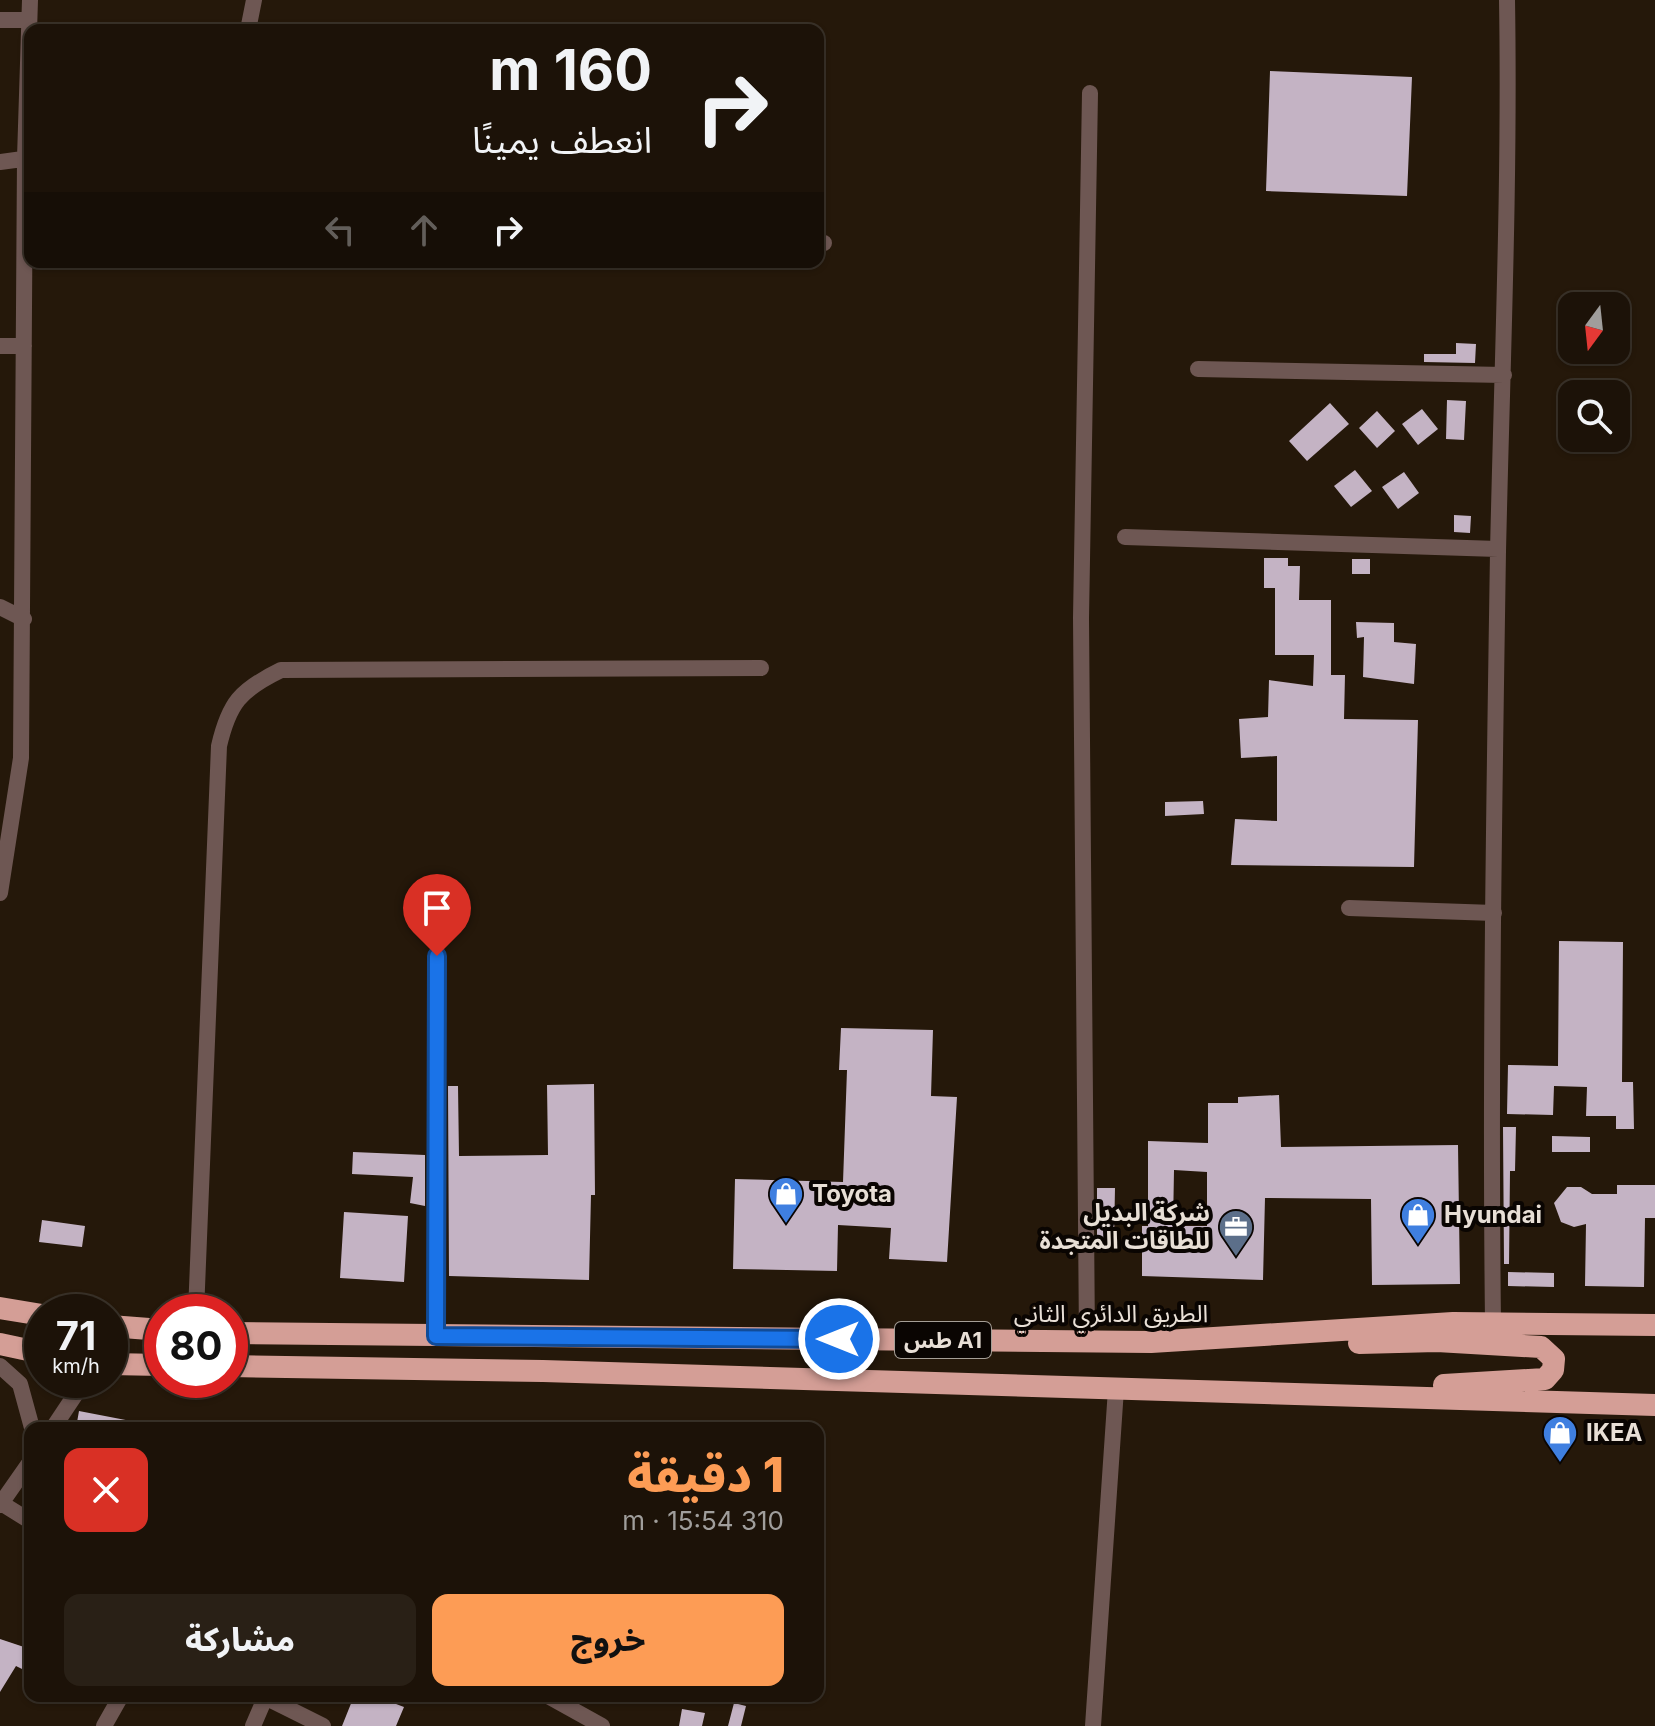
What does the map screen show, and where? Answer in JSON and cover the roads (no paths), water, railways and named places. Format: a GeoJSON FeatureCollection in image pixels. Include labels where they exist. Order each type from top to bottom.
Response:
{"type":"FeatureCollection","features":[{"type":"Feature","properties":{"kind":"highway"},"geometry":{"type":"LineString","coordinates":[[0,1308],[24,1312]]}},
{"type":"Feature","properties":{"kind":"highway","name":"الطريق الدائري الثاني"},"geometry":{"type":"LineString","coordinates":[[248,1333],[1151,1342],[1493,1323],[1655,1325]]}},
{"type":"Feature","properties":{"kind":"highway"},"geometry":{"type":"LineString","coordinates":[[1151,1342],[1275,1346],[1452,1342],[1541,1347],[1551,1353],[1555,1364],[1545,1379],[1319,1393]]}},
{"type":"Feature","properties":{"kind":"highway"},"geometry":{"type":"LineString","coordinates":[[0,1344],[24,1349]]}},
{"type":"Feature","properties":{"kind":"highway","name":"طس A1"},"geometry":{"type":"LineString","coordinates":[[248,1366],[559,1372],[1655,1405]]}},
{"type":"Feature","properties":{"kind":"street"},"geometry":{"type":"LineString","coordinates":[[29,24],[30,0]]}},
{"type":"Feature","properties":{"kind":"street"},"geometry":{"type":"LineString","coordinates":[[249,24],[254,0]]}},
{"type":"Feature","properties":{"kind":"street"},"geometry":{"type":"LineString","coordinates":[[1493,1323],[1490,1075],[1498,549],[1509,121],[1507,0]]}},
{"type":"Feature","properties":{"kind":"street"},"geometry":{"type":"LineString","coordinates":[[0,20],[29,20]]}},
{"type":"Feature","properties":{"kind":"street"},"geometry":{"type":"LineString","coordinates":[[1087,1341],[1081,618],[1090,93]]}},
{"type":"Feature","properties":{"kind":"street"},"geometry":{"type":"LineString","coordinates":[[0,162],[24,158]]}},
{"type":"Feature","properties":{"kind":"street"},"geometry":{"type":"LineString","coordinates":[[0,893],[21,758],[26,268]]}},
{"type":"Feature","properties":{"kind":"street"},"geometry":{"type":"LineString","coordinates":[[0,346],[24,346]]}},
{"type":"Feature","properties":{"kind":"street"},"geometry":{"type":"LineString","coordinates":[[1198,369],[1504,375]]}},
{"type":"Feature","properties":{"kind":"street"},"geometry":{"type":"LineString","coordinates":[[1125,537],[1498,549]]}},
{"type":"Feature","properties":{"kind":"street"},"geometry":{"type":"LineString","coordinates":[[0,607],[24,619]]}},
{"type":"Feature","properties":{"kind":"street"},"geometry":{"type":"LineString","coordinates":[[197,1294],[219,746],[227,710],[253,684],[281,670],[761,668]]}},
{"type":"Feature","properties":{"kind":"street"},"geometry":{"type":"LineString","coordinates":[[1349,908],[1494,913]]}},
{"type":"Feature","properties":{"kind":"street"},"geometry":{"type":"LineString","coordinates":[[436,1336],[437,956]]}},
{"type":"Feature","properties":{"kind":"street"},"geometry":{"type":"LineString","coordinates":[[0,1366],[20,1384],[30,1422]]}},
{"type":"Feature","properties":{"kind":"street"},"geometry":{"type":"LineString","coordinates":[[1093,1726],[1116,1389]]}},
{"type":"Feature","properties":{"kind":"street"},"geometry":{"type":"LineString","coordinates":[[57,1422],[73,1398]]}},
{"type":"Feature","properties":{"kind":"street"},"geometry":{"type":"LineString","coordinates":[[24,1470],[0,1504],[24,1518]]}},
{"type":"Feature","properties":{"kind":"street"},"geometry":{"type":"LineString","coordinates":[[104,1726],[118,1702]]}},
{"type":"Feature","properties":{"kind":"street"},"geometry":{"type":"LineString","coordinates":[[253,1726],[262,1702]]}},
{"type":"Feature","properties":{"kind":"street"},"geometry":{"type":"LineString","coordinates":[[274,1702],[323,1726]]}},
{"type":"Feature","properties":{"kind":"street"},"geometry":{"type":"LineString","coordinates":[[559,1702],[602,1726]]}},
{"type":"Feature","properties":{"kind":"place","name":"Toyota"},"geometry":{"type":"Point","coordinates":[786,1225]}},
{"type":"Feature","properties":{"kind":"place","name":"Hyundai"},"geometry":{"type":"Point","coordinates":[1418,1246]}},
{"type":"Feature","properties":{"kind":"place","name":"شركة البديل للطاقات المتجدة"},"geometry":{"type":"Point","coordinates":[1236,1258]}},
{"type":"Feature","properties":{"kind":"place","name":"IKEA"},"geometry":{"type":"Point","coordinates":[1560,1464]}}]}
